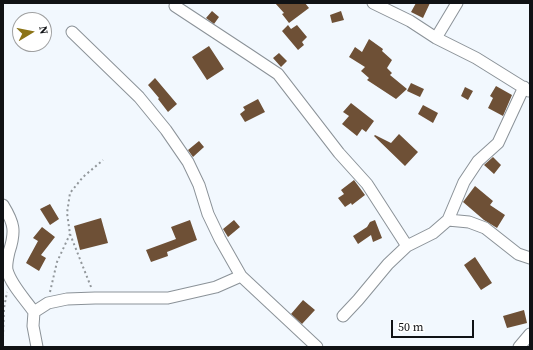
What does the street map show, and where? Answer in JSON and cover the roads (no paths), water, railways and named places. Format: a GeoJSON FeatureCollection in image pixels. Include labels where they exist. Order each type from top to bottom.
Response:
{"type":"FeatureCollection","features":[{"type":"Feature","properties":{"kind":"street"},"geometry":{"type":"LineString","coordinates":[[343,316],[388,264],[407,246],[433,233],[448,220],[464,182],[478,161],[498,143],[527,89],[476,58],[436,38],[410,21],[373,3]]}},
{"type":"Feature","properties":{"kind":"street"},"geometry":{"type":"LineString","coordinates":[[436,38],[457,3]]}},
{"type":"Feature","properties":{"kind":"street"},"geometry":{"type":"LineString","coordinates":[[175,6],[278,74],[339,153],[367,184],[407,246]]}},
{"type":"Feature","properties":{"kind":"street"},"geometry":{"type":"LineString","coordinates":[[72,32],[139,96],[166,130],[188,162],[199,185],[208,214],[240,276],[317,347]]}},
{"type":"Feature","properties":{"kind":"street"},"geometry":{"type":"LineString","coordinates":[[3,205],[13,225],[14,238],[8,257],[7,269],[11,280],[34,312],[33,326],[37,347]]}},
{"type":"Feature","properties":{"kind":"street"},"geometry":{"type":"LineString","coordinates":[[448,220],[468,222],[485,228],[518,254],[530,258]]}},
{"type":"Feature","properties":{"kind":"street"},"geometry":{"type":"LineString","coordinates":[[34,312],[48,303],[67,299],[168,298],[216,287],[240,276]]}},
{"type":"Feature","properties":{"kind":"street"},"geometry":{"type":"LineString","coordinates":[[519,347],[530,334]]}}]}
